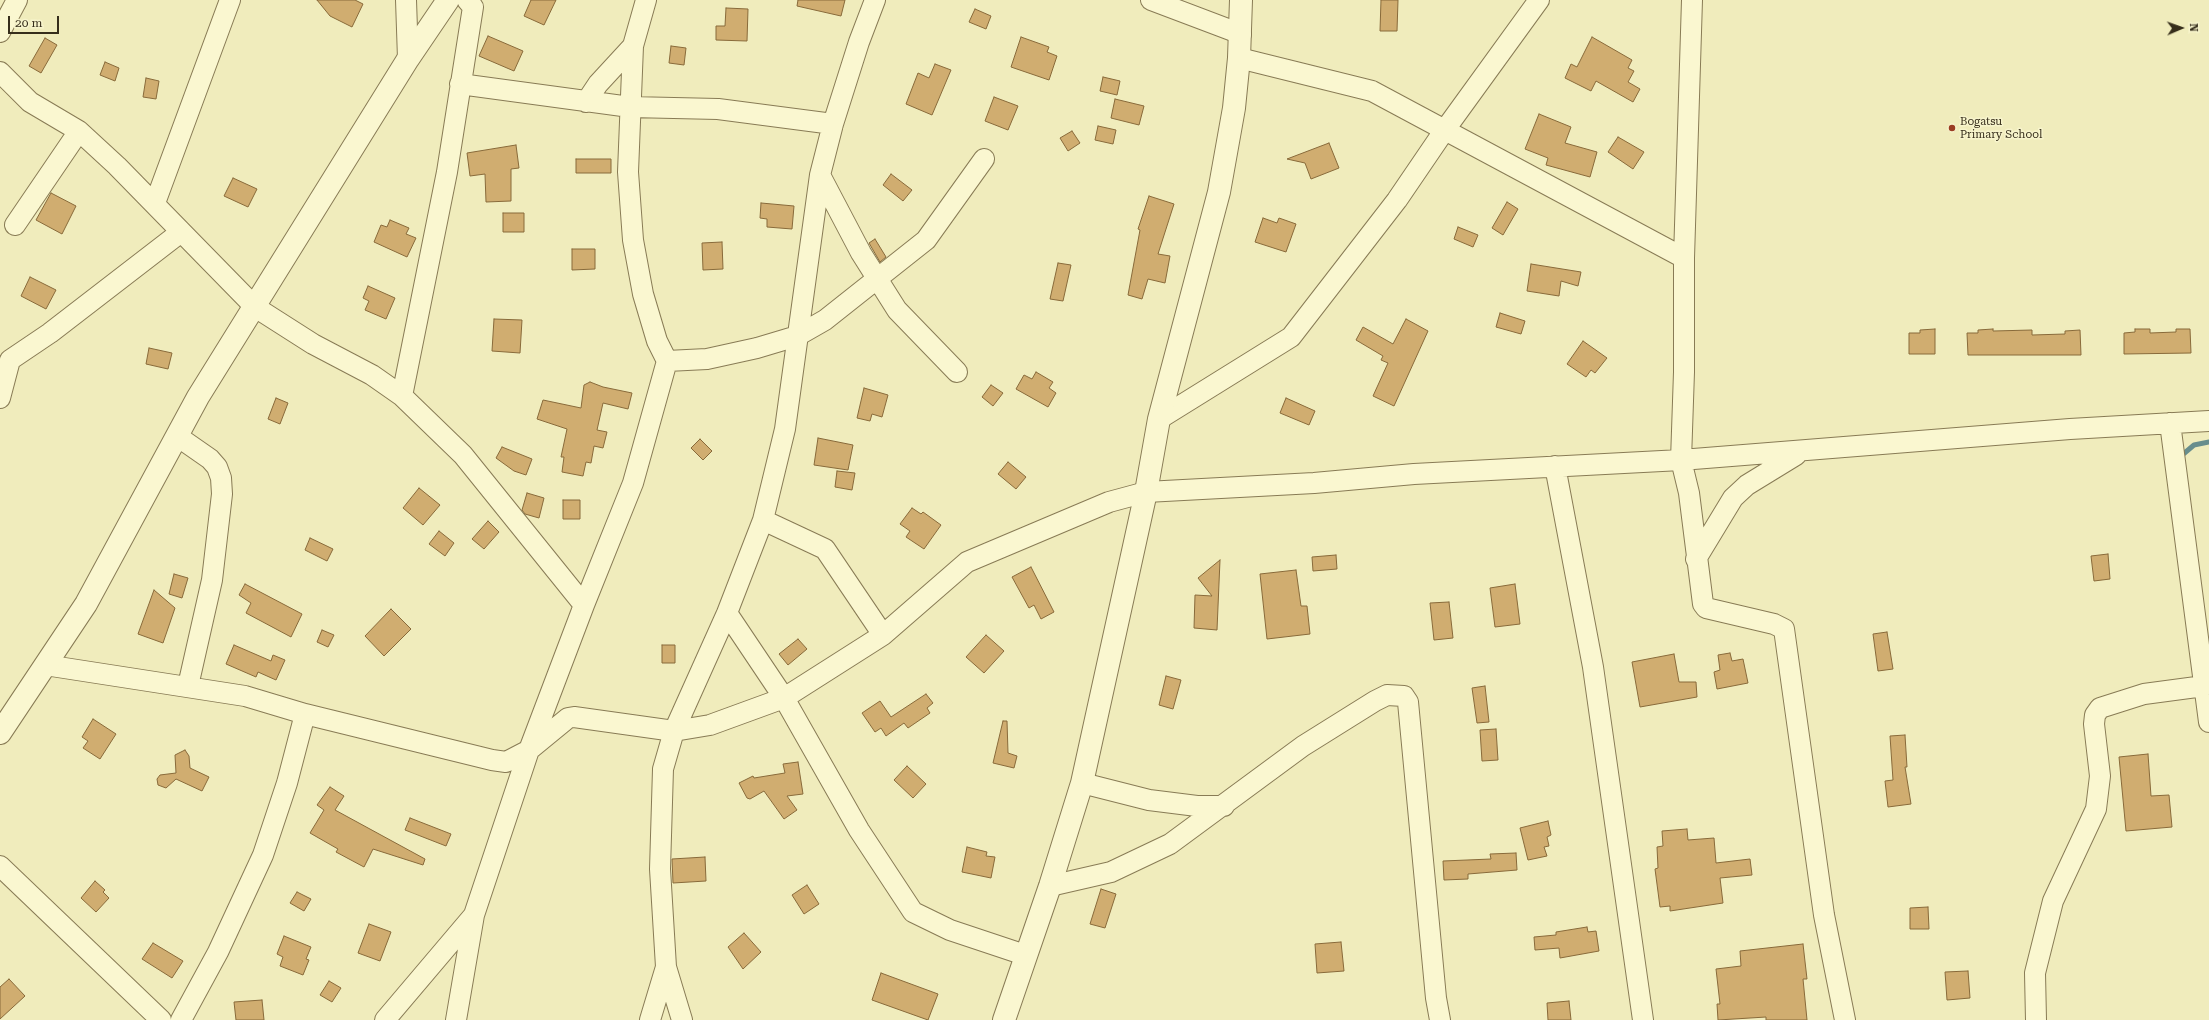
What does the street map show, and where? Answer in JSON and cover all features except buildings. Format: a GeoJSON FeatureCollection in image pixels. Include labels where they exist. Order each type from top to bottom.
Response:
{"type":"FeatureCollection","features":[{"type":"Feature","properties":{"kind":"street"},"geometry":{"type":"LineString","coordinates":[[0,32],[17,0]]}},
{"type":"Feature","properties":{"kind":"street"},"geometry":{"type":"LineString","coordinates":[[155,203],[230,0]]}},
{"type":"Feature","properties":{"kind":"street"},"geometry":{"type":"LineString","coordinates":[[406,0],[408,59]]}},
{"type":"Feature","properties":{"kind":"street"},"geometry":{"type":"LineString","coordinates":[[0,733],[86,604],[198,397],[408,59],[448,0]]}},
{"type":"Feature","properties":{"kind":"street"},"geometry":{"type":"LineString","coordinates":[[402,396],[447,172],[473,7],[467,0]]}},
{"type":"Feature","properties":{"kind":"street"},"geometry":{"type":"LineString","coordinates":[[456,1020],[474,915],[529,750],[584,605],[633,484],[667,361],[658,341],[643,294],[633,240],[628,172],[633,46],[646,0]]}},
{"type":"Feature","properties":{"kind":"street"},"geometry":{"type":"LineString","coordinates":[[682,1020],[666,967],[660,869],[662,780],[674,731],[727,613],[763,520],[785,429],[820,175],[833,124],[859,42],[876,0]]}},
{"type":"Feature","properties":{"kind":"street"},"geometry":{"type":"LineString","coordinates":[[1151,0],[1240,34]]}},
{"type":"Feature","properties":{"kind":"street"},"geometry":{"type":"LineString","coordinates":[[1004,1020],[1025,955],[1050,886],[1082,782],[1146,492],[1159,419],[1219,192],[1234,108],[1239,58],[1241,0]]}},
{"type":"Feature","properties":{"kind":"street"},"geometry":{"type":"LineString","coordinates":[[1159,419],[1291,337],[1397,200],[1444,131],[1539,0]]}},
{"type":"Feature","properties":{"kind":"street"},"geometry":{"type":"LineString","coordinates":[[1692,0],[1684,258],[1684,372],[1681,460],[1689,493],[1696,559],[1703,604],[1706,608],[1774,624],[1784,630],[1824,915],[1845,1020]]}},
{"type":"Feature","properties":{"kind":"street"},"geometry":{"type":"LineString","coordinates":[[586,102],[598,84],[633,46]]}},
{"type":"Feature","properties":{"kind":"street"},"geometry":{"type":"LineString","coordinates":[[1239,58],[1372,91],[1444,131],[1684,258]]}},
{"type":"Feature","properties":{"kind":"street"},"geometry":{"type":"LineString","coordinates":[[0,72],[30,102],[79,131],[155,203],[181,232],[255,307],[295,334],[372,375],[402,396],[463,455],[584,605]]}},
{"type":"Feature","properties":{"kind":"street"},"geometry":{"type":"LineString","coordinates":[[460,84],[630,107],[718,109],[833,124]]}},
{"type":"Feature","properties":{"kind":"street"},"geometry":{"type":"LineString","coordinates":[[15,225],[79,131]]}},
{"type":"Feature","properties":{"kind":"street"},"geometry":{"type":"LineString","coordinates":[[667,361],[707,359],[797,336],[825,320],[926,240],[984,159]]}},
{"type":"Feature","properties":{"kind":"street"},"geometry":{"type":"LineString","coordinates":[[820,175],[877,280],[897,310],[957,372]]}},
{"type":"Feature","properties":{"kind":"street"},"geometry":{"type":"LineString","coordinates":[[0,398],[5,357],[50,333],[181,232]]}},
{"type":"Feature","properties":{"kind":"street"},"geometry":{"type":"LineString","coordinates":[[45,665],[245,696],[305,714],[500,762],[506,762],[529,750],[568,718],[574,717],[674,731],[710,725],[784,698],[883,635],[967,562],[1109,502],[1146,492],[1314,483],[1414,474],[1802,452],[2209,421]]}},
{"type":"Feature","properties":{"kind":"street"},"geometry":{"type":"LineString","coordinates":[[2170,423],[2209,722]]}},
{"type":"Feature","properties":{"kind":"street"},"geometry":{"type":"LineString","coordinates":[[177,436],[210,459],[221,478],[222,494],[212,580],[188,686]]}},
{"type":"Feature","properties":{"kind":"street"},"geometry":{"type":"LineString","coordinates":[[1696,559],[1732,498],[1747,485],[1802,452]]}},
{"type":"Feature","properties":{"kind":"street"},"geometry":{"type":"LineString","coordinates":[[1555,466],[1593,667],[1644,1020]]}},
{"type":"Feature","properties":{"kind":"street"},"geometry":{"type":"LineString","coordinates":[[763,520],[825,549],[883,635]]}},
{"type":"Feature","properties":{"kind":"street"},"geometry":{"type":"LineString","coordinates":[[727,613],[784,698],[859,830],[913,912],[950,930],[1025,955]]}},
{"type":"Feature","properties":{"kind":"street"},"geometry":{"type":"LineString","coordinates":[[2036,1020],[2035,973],[2053,902],[2096,809],[2100,776],[2094,724],[2095,715],[2100,708],[2111,703],[2144,694],[2204,686]]}},
{"type":"Feature","properties":{"kind":"street"},"geometry":{"type":"LineString","coordinates":[[1050,886],[1111,872],[1170,844],[1224,806],[1303,746],[1387,695],[1404,696],[1408,702],[1436,998],[1440,1020]]}},
{"type":"Feature","properties":{"kind":"street"},"geometry":{"type":"LineString","coordinates":[[181,1020],[218,952],[263,855],[287,783],[305,714]]}},
{"type":"Feature","properties":{"kind":"street"},"geometry":{"type":"LineString","coordinates":[[1082,782],[1149,800],[1197,806],[1224,806]]}},
{"type":"Feature","properties":{"kind":"street"},"geometry":{"type":"LineString","coordinates":[[0,866],[161,1020]]}},
{"type":"Feature","properties":{"kind":"street"},"geometry":{"type":"LineString","coordinates":[[385,1020],[474,915]]}},
{"type":"Feature","properties":{"kind":"street"},"geometry":{"type":"LineString","coordinates":[[650,1020],[666,967]]}},
{"type":"Feature","properties":{"kind":"waterway"},"geometry":{"type":"LineString","coordinates":[[2181,456],[2194,445],[2209,442]]}},
{"type":"Feature","properties":{"kind":"place","name":"Bogatsu Primary School"},"geometry":{"type":"Point","coordinates":[1952,128]}}]}
